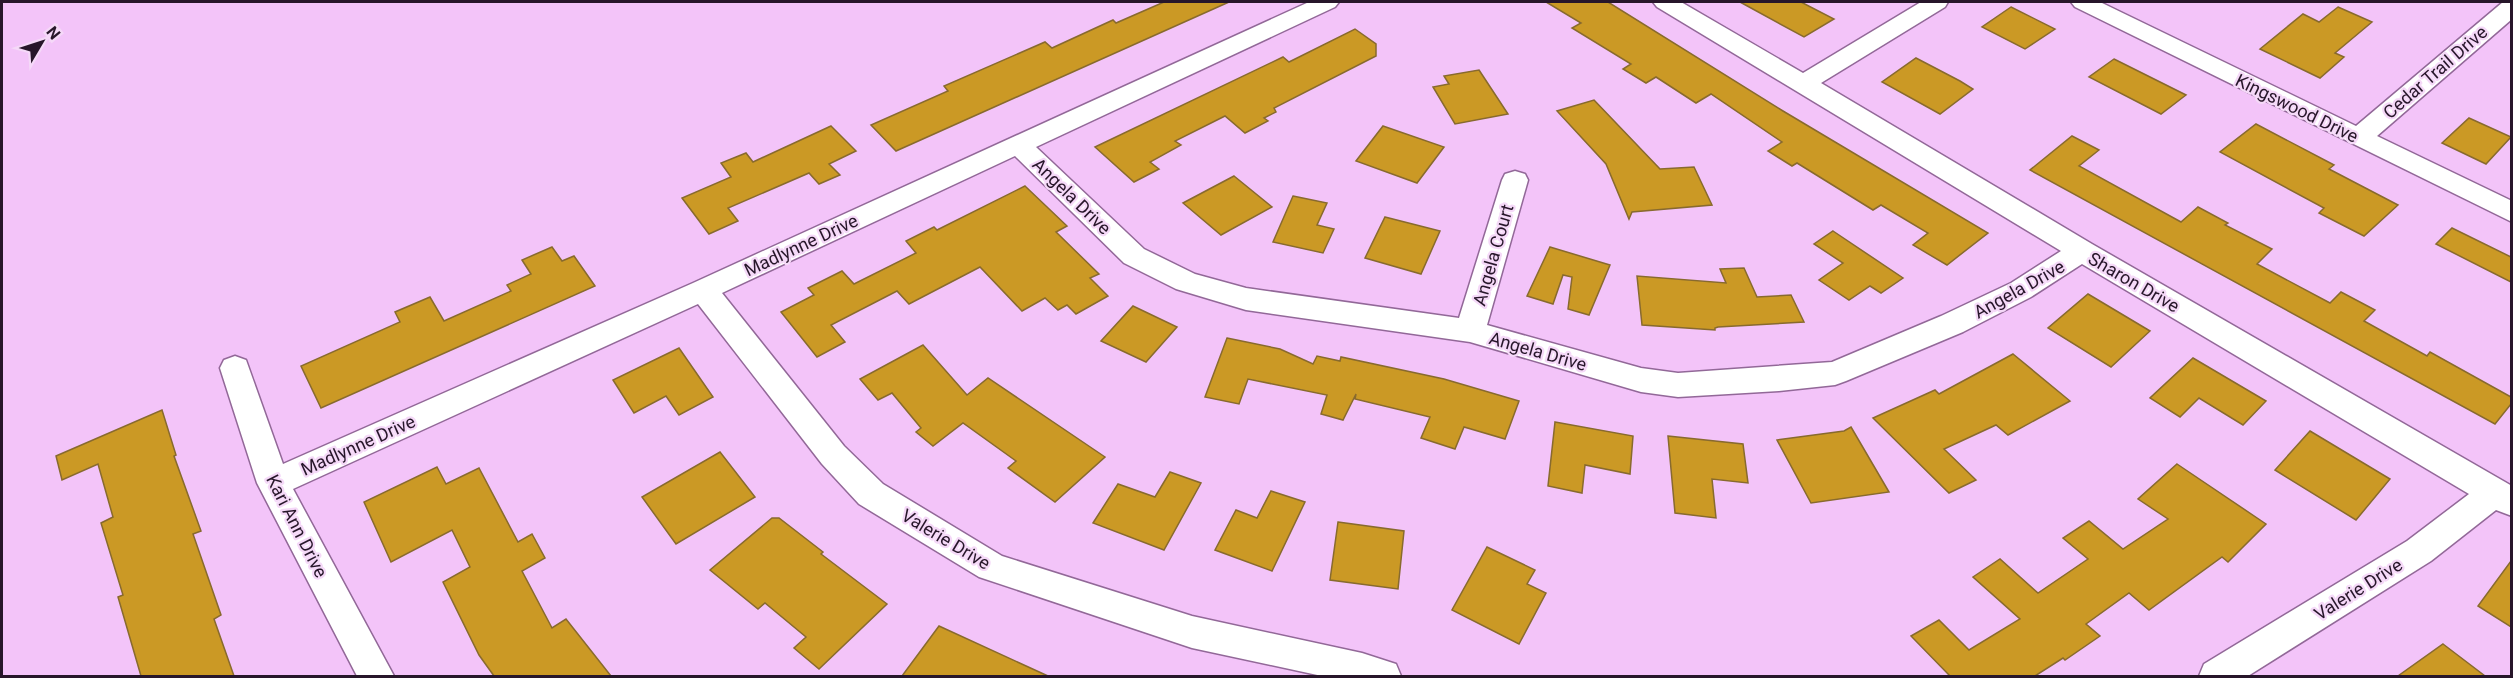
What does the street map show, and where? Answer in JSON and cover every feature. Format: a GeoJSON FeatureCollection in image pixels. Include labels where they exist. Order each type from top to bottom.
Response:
{"type":"FeatureCollection","features":[{"type":"Feature","properties":{"kind":"street","name":"Madlynne Drive"},"geometry":{"type":"LineString","coordinates":[[273,483],[703,290],[1327,2]]}},
{"type":"Feature","properties":{"kind":"street","name":"Sharon Drive"},"geometry":{"type":"LineString","coordinates":[[1665,2],[2022,213],[2082,252],[2503,498]]}},
{"type":"Feature","properties":{"kind":"street"},"geometry":{"type":"LineString","coordinates":[[1804,83],[1937,2]]}},
{"type":"Feature","properties":{"kind":"street","name":"Kingswood Drive"},"geometry":{"type":"LineString","coordinates":[[2083,2],[2511,213]]}},
{"type":"Feature","properties":{"kind":"street","name":"Cedar Trail Drive"},"geometry":{"type":"LineString","coordinates":[[2358,138],[2511,6]]}},
{"type":"Feature","properties":{"kind":"street","name":"Angela Drive"},"geometry":{"type":"LineString","coordinates":[[1019,145],[1134,256],[1186,282],[1246,299],[1470,331],[1641,380],[1678,385],[1779,380],[1835,373],[1952,324],[2021,290],[2082,252]]}},
{"type":"Feature","properties":{"kind":"street","name":"Angela Court"},"geometry":{"type":"LineString","coordinates":[[1470,331],[1515,180]]}},
{"type":"Feature","properties":{"kind":"street","name":"Valerie Drive"},"geometry":{"type":"LineString","coordinates":[[703,290],[833,455],[871,494],[991,567],[1192,632],[1362,669],[1383,676]]}},
{"type":"Feature","properties":{"kind":"street","name":"Kari Ann Drive"},"geometry":{"type":"LineString","coordinates":[[234,368],[273,483],[376,676]]}},
{"type":"Feature","properties":{"kind":"street","name":"Valerie Drive"},"geometry":{"type":"LineString","coordinates":[[2217,676],[2503,498]]}},
{"type":"Feature","properties":{"kind":"building"},"geometry":{"type":"Polygon","coordinates":[[[1164,2],[1229,2],[896,151],[871,125],[948,91],[944,86],[1045,42],[1052,48],[1113,20],[1116,23],[1164,2]]]}},
{"type":"Feature","properties":{"kind":"building"},"geometry":{"type":"Polygon","coordinates":[[[1546,2],[1608,2],[1783,111],[1988,233],[1947,265],[1913,245],[1928,233],[1881,205],[1873,210],[1797,163],[1792,166],[1768,151],[1782,142],[1711,94],[1696,103],[1656,77],[1646,83],[1623,69],[1631,64],[1572,28],[1581,23],[1546,2]]]}},
{"type":"Feature","properties":{"kind":"building"},"geometry":{"type":"Polygon","coordinates":[[[1740,2],[1801,2],[1834,19],[1804,37],[1740,2]]]}},
{"type":"Feature","properties":{"kind":"building"},"geometry":{"type":"Polygon","coordinates":[[[2011,7],[2055,29],[2025,49],[1982,27],[2011,7]]]}},
{"type":"Feature","properties":{"kind":"building"},"geometry":{"type":"Polygon","coordinates":[[[2338,7],[2372,22],[2335,53],[2344,57],[2320,78],[2260,49],[2303,14],[2319,22],[2338,7]]]}},
{"type":"Feature","properties":{"kind":"building"},"geometry":{"type":"Polygon","coordinates":[[[1355,29],[1376,44],[1376,56],[1274,108],[1276,112],[1264,118],[1268,121],[1245,133],[1225,116],[1175,141],[1181,145],[1150,162],[1159,169],[1134,182],[1095,147],[1283,57],[1289,62],[1355,29]]]}},
{"type":"Feature","properties":{"kind":"building"},"geometry":{"type":"Polygon","coordinates":[[[1916,58],[1973,89],[1940,114],[1882,82],[1916,58]]]}},
{"type":"Feature","properties":{"kind":"building"},"geometry":{"type":"Polygon","coordinates":[[[2114,59],[2186,95],[2161,114],[2089,77],[2114,59]]]}},
{"type":"Feature","properties":{"kind":"building"},"geometry":{"type":"Polygon","coordinates":[[[1479,70],[1508,114],[1455,124],[1433,87],[1449,84],[1444,76],[1479,70]]]}},
{"type":"Feature","properties":{"kind":"building"},"geometry":{"type":"Polygon","coordinates":[[[1594,100],[1660,169],[1694,167],[1712,205],[1632,212],[1629,219],[1606,164],[1557,111],[1594,100]]]}},
{"type":"Feature","properties":{"kind":"building"},"geometry":{"type":"Polygon","coordinates":[[[2469,118],[2511,137],[2486,164],[2442,143],[2469,118]]]}},
{"type":"Feature","properties":{"kind":"building"},"geometry":{"type":"Polygon","coordinates":[[[2256,124],[2334,165],[2329,169],[2398,205],[2364,236],[2319,213],[2324,208],[2220,152],[2256,124]]]}},
{"type":"Feature","properties":{"kind":"building"},"geometry":{"type":"Polygon","coordinates":[[[831,126],[856,151],[829,164],[840,175],[819,184],[809,173],[728,208],[738,221],[709,234],[682,198],[731,177],[721,163],[746,153],[753,162],[831,126]]]}},
{"type":"Feature","properties":{"kind":"building"},"geometry":{"type":"Polygon","coordinates":[[[1383,126],[1444,147],[1417,183],[1356,161],[1383,126]]]}},
{"type":"Feature","properties":{"kind":"building"},"geometry":{"type":"Polygon","coordinates":[[[2072,136],[2099,150],[2079,166],[2181,222],[2198,207],[2228,223],[2225,225],[2272,249],[2257,264],[2330,303],[2341,292],[2375,310],[2364,321],[2427,356],[2430,352],[2511,397],[2511,404],[2495,424],[2030,170],[2072,136]]]}},
{"type":"Feature","properties":{"kind":"building"},"geometry":{"type":"Polygon","coordinates":[[[1234,176],[1272,207],[1221,235],[1183,203],[1234,176]]]}},
{"type":"Feature","properties":{"kind":"building"},"geometry":{"type":"Polygon","coordinates":[[[1025,186],[1067,226],[1056,232],[1099,274],[1090,278],[1108,296],[1076,314],[1067,305],[1058,310],[1045,298],[1022,311],[980,267],[909,304],[897,291],[831,325],[845,342],[817,357],[781,312],[814,295],[808,288],[842,271],[854,284],[916,253],[906,241],[934,227],[937,230],[1025,186]]]}},
{"type":"Feature","properties":{"kind":"building"},"geometry":{"type":"Polygon","coordinates":[[[1293,196],[1327,203],[1317,225],[1334,229],[1323,253],[1273,242],[1293,196]]]}},
{"type":"Feature","properties":{"kind":"building"},"geometry":{"type":"Polygon","coordinates":[[[1385,217],[1440,231],[1421,274],[1365,258],[1385,217]]]}},
{"type":"Feature","properties":{"kind":"building"},"geometry":{"type":"Polygon","coordinates":[[[2452,228],[2511,257],[2511,282],[2436,244],[2452,228]]]}},
{"type":"Feature","properties":{"kind":"building"},"geometry":{"type":"Polygon","coordinates":[[[1833,231],[1903,278],[1881,293],[1870,286],[1849,300],[1819,280],[1843,263],[1814,244],[1833,231]]]}},
{"type":"Feature","properties":{"kind":"building"},"geometry":{"type":"Polygon","coordinates":[[[552,247],[562,261],[574,256],[595,286],[321,408],[301,366],[400,322],[395,312],[430,297],[444,321],[511,291],[507,285],[531,274],[522,260],[552,247]]]}},
{"type":"Feature","properties":{"kind":"building"},"geometry":{"type":"Polygon","coordinates":[[[1550,247],[1610,265],[1589,315],[1568,309],[1572,277],[1563,275],[1553,304],[1527,296],[1550,247]]]}},
{"type":"Feature","properties":{"kind":"building"},"geometry":{"type":"Polygon","coordinates":[[[1744,268],[1757,297],[1791,295],[1804,322],[1718,327],[1715,330],[1642,325],[1637,276],[1726,283],[1720,269],[1744,268]]]}},
{"type":"Feature","properties":{"kind":"building"},"geometry":{"type":"Polygon","coordinates":[[[2088,294],[2150,331],[2111,367],[2048,328],[2088,294]]]}},
{"type":"Feature","properties":{"kind":"building"},"geometry":{"type":"Polygon","coordinates":[[[1133,306],[1177,327],[1146,362],[1101,341],[1133,306]]]}},
{"type":"Feature","properties":{"kind":"building"},"geometry":{"type":"Polygon","coordinates":[[[1227,338],[1280,349],[1313,364],[1317,356],[1340,361],[1341,357],[1444,379],[1519,401],[1505,439],[1464,427],[1455,449],[1421,438],[1430,417],[1355,399],[1356,394],[1343,420],[1321,414],[1327,395],[1248,379],[1239,404],[1205,397],[1227,338]]]}},
{"type":"Feature","properties":{"kind":"building"},"geometry":{"type":"Polygon","coordinates":[[[923,345],[967,395],[988,378],[1105,457],[1055,502],[1008,468],[1016,461],[963,423],[933,446],[916,432],[921,428],[892,393],[878,400],[860,379],[923,345]]]}},
{"type":"Feature","properties":{"kind":"building"},"geometry":{"type":"Polygon","coordinates":[[[679,348],[713,397],[679,415],[666,396],[634,413],[613,380],[679,348]]]}},
{"type":"Feature","properties":{"kind":"building"},"geometry":{"type":"Polygon","coordinates":[[[2013,354],[2070,401],[2008,435],[1996,425],[1944,449],[1976,480],[1949,493],[1873,418],[1935,390],[1939,394],[2013,354]]]}},
{"type":"Feature","properties":{"kind":"building"},"geometry":{"type":"Polygon","coordinates":[[[2193,358],[2266,401],[2243,425],[2199,398],[2180,417],[2150,398],[2193,358]]]}},
{"type":"Feature","properties":{"kind":"building"},"geometry":{"type":"Polygon","coordinates":[[[162,410],[176,455],[174,456],[201,531],[193,534],[221,615],[214,619],[234,676],[141,676],[118,597],[123,595],[101,523],[113,517],[98,464],[62,480],[56,456],[162,410]]]}},
{"type":"Feature","properties":{"kind":"building"},"geometry":{"type":"Polygon","coordinates":[[[1555,422],[1633,436],[1630,474],[1585,465],[1582,493],[1548,486],[1555,422]]]}},
{"type":"Feature","properties":{"kind":"building"},"geometry":{"type":"Polygon","coordinates":[[[1851,427],[1889,492],[1811,503],[1777,440],[1844,431],[1851,427]]]}},
{"type":"Feature","properties":{"kind":"building"},"geometry":{"type":"Polygon","coordinates":[[[2310,431],[2390,479],[2356,520],[2275,470],[2310,431]]]}},
{"type":"Feature","properties":{"kind":"building"},"geometry":{"type":"Polygon","coordinates":[[[1668,436],[1743,444],[1748,483],[1712,479],[1716,518],[1675,513],[1668,436]]]}},
{"type":"Feature","properties":{"kind":"building"},"geometry":{"type":"Polygon","coordinates":[[[720,452],[755,497],[676,544],[642,497],[720,452]]]}},
{"type":"Feature","properties":{"kind":"building"},"geometry":{"type":"Polygon","coordinates":[[[2177,464],[2266,524],[2228,562],[2222,557],[2149,610],[2129,593],[2086,624],[2100,636],[2065,660],[2063,658],[2035,676],[1950,676],[1911,636],[1939,620],[1969,650],[2020,619],[1973,577],[2000,559],[2038,593],[2088,559],[2063,538],[2089,521],[2123,549],[2168,519],[2138,499],[2177,464]]]}},
{"type":"Feature","properties":{"kind":"building"},"geometry":{"type":"Polygon","coordinates":[[[437,467],[446,484],[479,468],[518,542],[532,534],[545,558],[522,571],[552,628],[566,619],[611,676],[494,676],[479,655],[443,582],[470,567],[452,530],[391,562],[364,502],[437,467]]]}},
{"type":"Feature","properties":{"kind":"building"},"geometry":{"type":"Polygon","coordinates":[[[1170,472],[1201,483],[1164,550],[1093,523],[1118,484],[1155,497],[1170,472]]]}},
{"type":"Feature","properties":{"kind":"building"},"geometry":{"type":"Polygon","coordinates":[[[1271,491],[1305,502],[1272,571],[1215,550],[1236,510],[1257,518],[1271,491]]]}},
{"type":"Feature","properties":{"kind":"building"},"geometry":{"type":"Polygon","coordinates":[[[772,518],[779,518],[823,552],[821,554],[887,604],[819,669],[794,648],[806,637],[765,603],[758,609],[710,570],[772,518]]]}},
{"type":"Feature","properties":{"kind":"building"},"geometry":{"type":"Polygon","coordinates":[[[1338,522],[1404,531],[1398,589],[1330,580],[1338,522]]]}},
{"type":"Feature","properties":{"kind":"building"},"geometry":{"type":"Polygon","coordinates":[[[1487,547],[1535,570],[1527,584],[1546,593],[1519,644],[1452,610],[1487,547]]]}},
{"type":"Feature","properties":{"kind":"building"},"geometry":{"type":"Polygon","coordinates":[[[2511,561],[2511,627],[2478,606],[2511,561]]]}},
{"type":"Feature","properties":{"kind":"building"},"geometry":{"type":"Polygon","coordinates":[[[939,626],[1048,676],[902,676],[939,626]]]}},
{"type":"Feature","properties":{"kind":"building"},"geometry":{"type":"Polygon","coordinates":[[[2443,644],[2485,676],[2398,676],[2443,644]]]}}]}
